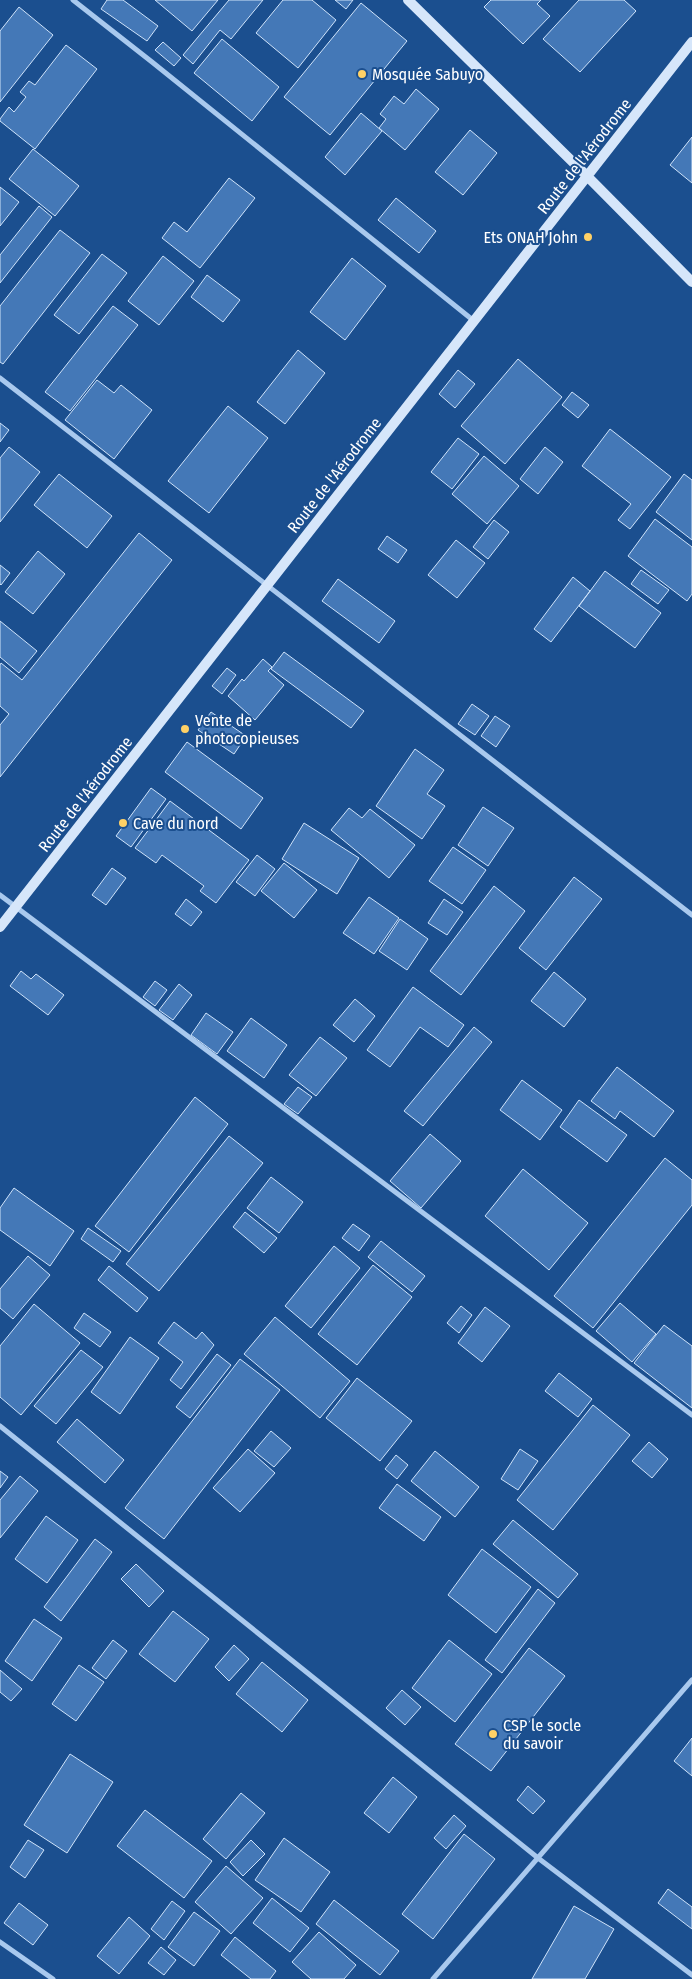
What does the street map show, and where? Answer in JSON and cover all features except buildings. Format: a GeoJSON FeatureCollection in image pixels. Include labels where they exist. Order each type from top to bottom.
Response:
{"type":"FeatureCollection","features":[{"type":"Feature","properties":{"kind":"street"},"geometry":{"type":"LineString","coordinates":[[73,0],[474,321]]}},
{"type":"Feature","properties":{"kind":"street"},"geometry":{"type":"LineString","coordinates":[[408,0],[588,176],[692,282]]}},
{"type":"Feature","properties":{"kind":"street","name":"Route de l'Aérodrome"},"geometry":{"type":"LineString","coordinates":[[0,927],[692,42]]}},
{"type":"Feature","properties":{"kind":"street"},"geometry":{"type":"LineString","coordinates":[[0,378],[268,584],[692,915]]}},
{"type":"Feature","properties":{"kind":"street"},"geometry":{"type":"LineString","coordinates":[[0,895],[692,1415]]}},
{"type":"Feature","properties":{"kind":"street"},"geometry":{"type":"LineString","coordinates":[[0,1426],[538,1858],[692,1975]]}},
{"type":"Feature","properties":{"kind":"street"},"geometry":{"type":"LineString","coordinates":[[433,1979],[692,1680]]}},
{"type":"Feature","properties":{"kind":"street"},"geometry":{"type":"LineString","coordinates":[[0,1942],[53,1979]]}},
{"type":"Feature","properties":{"kind":"place","name":"Mosquée Sabuyo"},"geometry":{"type":"Point","coordinates":[362,74]}},
{"type":"Feature","properties":{"kind":"place","name":"Ets ONAH John"},"geometry":{"type":"Point","coordinates":[588,237]}},
{"type":"Feature","properties":{"kind":"place","name":"Vente de photocopieuses"},"geometry":{"type":"Point","coordinates":[185,729]}},
{"type":"Feature","properties":{"kind":"place","name":"Cave du nord"},"geometry":{"type":"Point","coordinates":[123,823]}},
{"type":"Feature","properties":{"kind":"place","name":"CSP le socle du savoir"},"geometry":{"type":"Point","coordinates":[493,1734]}}]}
